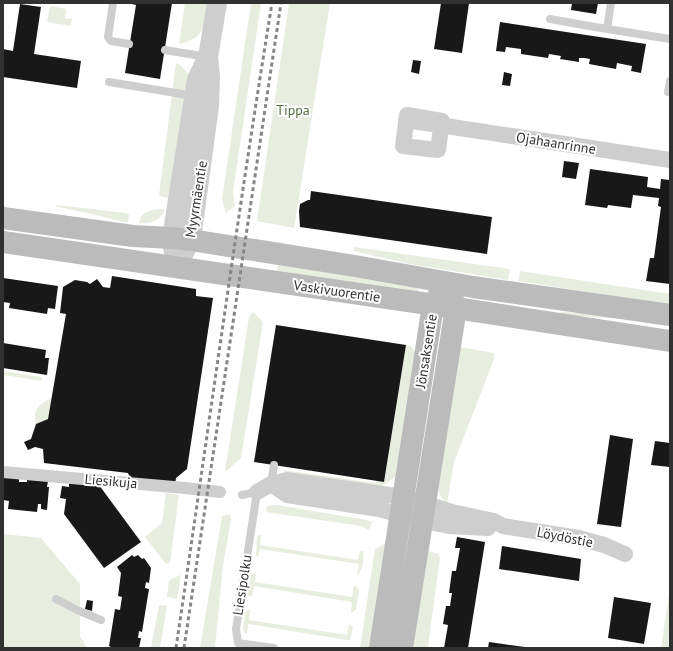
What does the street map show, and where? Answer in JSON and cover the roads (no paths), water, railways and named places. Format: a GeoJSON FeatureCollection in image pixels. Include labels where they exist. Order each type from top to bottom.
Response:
{"type":"FeatureCollection","features":[{"type":"Feature","properties":{"kind":"main road","name":"Vaskivuorentie"},"geometry":{"type":"LineString","coordinates":[[3,218],[133,236],[181,239],[447,282],[670,315]]}},
{"type":"Feature","properties":{"kind":"main road","name":"Vaskivuorentie"},"geometry":{"type":"LineString","coordinates":[[3,242],[456,308],[670,341]]}},
{"type":"Feature","properties":{"kind":"main road","name":"Jönsaksentie"},"geometry":{"type":"LineString","coordinates":[[380,648],[432,305],[447,282]]}},
{"type":"Feature","properties":{"kind":"main road","name":"Jönsaksentie"},"geometry":{"type":"LineString","coordinates":[[402,648],[456,308],[447,282]]}},
{"type":"Feature","properties":{"kind":"street","name":"Myyrmäentie"},"geometry":{"type":"LineString","coordinates":[[181,239],[194,96],[198,79],[208,57],[217,3]]}},
{"type":"Feature","properties":{"kind":"street","name":"Myyrmäentie"},"geometry":{"type":"LineString","coordinates":[[176,267],[209,106],[210,77],[208,57]]}},
{"type":"Feature","properties":{"kind":"street","name":"Ojahaanrinne"},"geometry":{"type":"LineString","coordinates":[[441,125],[438,150],[403,146],[406,120],[441,125],[670,160]]}},
{"type":"Feature","properties":{"kind":"street","name":"Liesikuja"},"geometry":{"type":"LineString","coordinates":[[3,472],[220,492]]}},
{"type":"Feature","properties":{"kind":"street"},"geometry":{"type":"LineString","coordinates":[[249,494],[271,484],[287,480],[424,512]]}},
{"type":"Feature","properties":{"kind":"street","name":"Löydöstie"},"geometry":{"type":"LineString","coordinates":[[424,512],[458,513],[494,521],[503,526],[580,538],[604,545],[625,554]]}},
{"type":"Feature","properties":{"kind":"lane"},"geometry":{"type":"LineString","coordinates":[[113,3],[108,37],[111,41],[129,44]]}},
{"type":"Feature","properties":{"kind":"lane"},"geometry":{"type":"LineString","coordinates":[[607,29],[611,3]]}},
{"type":"Feature","properties":{"kind":"lane"},"geometry":{"type":"LineString","coordinates":[[550,19],[670,39]]}},
{"type":"Feature","properties":{"kind":"lane"},"geometry":{"type":"LineString","coordinates":[[165,50],[208,57]]}},
{"type":"Feature","properties":{"kind":"lane"},"geometry":{"type":"LineString","coordinates":[[668,92],[670,81]]}},
{"type":"Feature","properties":{"kind":"lane"},"geometry":{"type":"LineString","coordinates":[[109,82],[194,96]]}},
{"type":"Feature","properties":{"kind":"lane"},"geometry":{"type":"LineString","coordinates":[[271,484],[274,465]]}},
{"type":"Feature","properties":{"kind":"lane","name":"Liesipolku"},"geometry":{"type":"LineString","coordinates":[[249,494],[236,629],[238,643],[274,648]]}},
{"type":"Feature","properties":{"kind":"lane"},"geometry":{"type":"LineString","coordinates":[[56,599],[101,620]]}},
{"type":"Feature","properties":{"kind":"railway"},"geometry":{"type":"LineString","coordinates":[[176,648],[272,3]]}},
{"type":"Feature","properties":{"kind":"railway"},"geometry":{"type":"LineString","coordinates":[[184,648],[281,3]]}},
{"type":"Feature","properties":{"kind":"park label","name":"Tippa"},"geometry":{"type":"Point","coordinates":[293,110]}}]}
